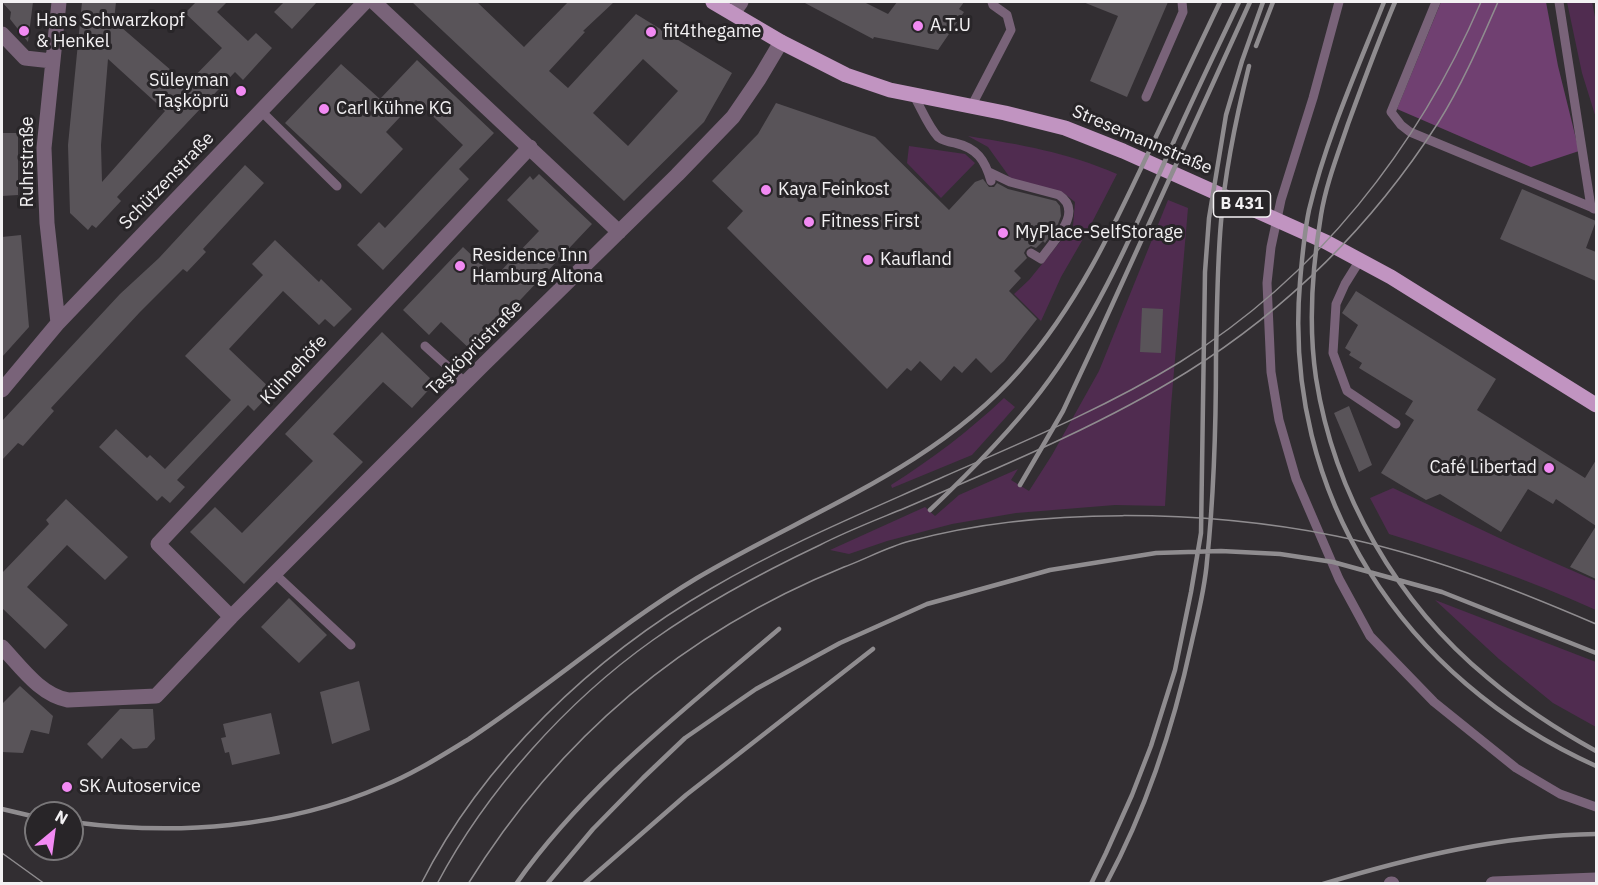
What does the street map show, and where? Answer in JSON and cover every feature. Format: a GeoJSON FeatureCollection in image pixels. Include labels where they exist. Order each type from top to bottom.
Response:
{"type":"FeatureCollection","features":[{"type":"Feature","properties":{"kind":"main road","name":"Stresemannstraße"},"geometry":{"type":"LineString","coordinates":[[713,2],[737,7],[781,42],[846,75],[915,96],[971,106],[1065,128],[1101,141],[1316,237],[1359,260],[1596,405]]}},
{"type":"Feature","properties":{"kind":"street","name":"Ruhrstraße"},"geometry":{"type":"LineString","coordinates":[[58,322],[47,223],[44,148],[59,2]]}},
{"type":"Feature","properties":{"kind":"street","name":"Schützenstraße"},"geometry":{"type":"LineString","coordinates":[[2,390],[58,322],[365,2]]}},
{"type":"Feature","properties":{"kind":"street"},"geometry":{"type":"LineString","coordinates":[[374,2],[619,232]]}},
{"type":"Feature","properties":{"kind":"street","name":"Taşköprüstraße"},"geometry":{"type":"LineString","coordinates":[[2,647],[47,693],[57,698],[68,700],[156,696],[231,617],[734,117],[781,42]]}},
{"type":"Feature","properties":{"kind":"street"},"geometry":{"type":"LineString","coordinates":[[5,45],[26,58],[52,61]]}},
{"type":"Feature","properties":{"kind":"street","name":"Kühnehöfe"},"geometry":{"type":"LineString","coordinates":[[231,617],[158,544],[530,147]]}},
{"type":"Feature","properties":{"kind":"street"},"geometry":{"type":"LineString","coordinates":[[1493,884],[1596,880]]}},
{"type":"Feature","properties":{"kind":"lane"},"geometry":{"type":"LineString","coordinates":[[971,106],[1011,30],[1007,15],[992,2]]}},
{"type":"Feature","properties":{"kind":"lane"},"geometry":{"type":"LineString","coordinates":[[1146,97],[1183,12],[1182,2]]}},
{"type":"Feature","properties":{"kind":"lane"},"geometry":{"type":"LineString","coordinates":[[1339,2],[1313,99],[1281,200],[1267,283],[1270,372],[1279,420],[1296,480],[1339,579],[1370,636],[1434,702],[1516,768],[1560,794],[1596,807]]}},
{"type":"Feature","properties":{"kind":"lane"},"geometry":{"type":"LineString","coordinates":[[1436,2],[1391,112],[1401,126],[1410,132],[1594,208]]}},
{"type":"Feature","properties":{"kind":"lane"},"geometry":{"type":"LineString","coordinates":[[1559,2],[1594,208]]}},
{"type":"Feature","properties":{"kind":"lane"},"geometry":{"type":"LineString","coordinates":[[915,96],[938,136],[947,142],[970,147],[976,151],[981,156],[990,177],[1059,195],[1069,205],[1071,212],[1068,220],[1041,259],[1031,253]]}},
{"type":"Feature","properties":{"kind":"lane"},"geometry":{"type":"LineString","coordinates":[[260,110],[337,186]]}},
{"type":"Feature","properties":{"kind":"lane"},"geometry":{"type":"LineString","coordinates":[[1359,260],[1336,304],[1333,353],[1347,391],[1396,424]]}},
{"type":"Feature","properties":{"kind":"lane"},"geometry":{"type":"LineString","coordinates":[[425,345],[466,382]]}},
{"type":"Feature","properties":{"kind":"lane"},"geometry":{"type":"LineString","coordinates":[[275,574],[351,645]]}},
{"type":"Feature","properties":{"kind":"shaded area"},"geometry":{"type":"Polygon","coordinates":[[[1441,2],[1546,2],[1558,66],[1579,151],[1531,167],[1397,109],[1441,2]]]}},
{"type":"Feature","properties":{"kind":"shaded area"},"geometry":{"type":"Polygon","coordinates":[[[1567,2],[1592,2],[1596,22],[1596,118],[1582,73],[1567,2]]]}},
{"type":"Feature","properties":{"kind":"shaded area"},"geometry":{"type":"Polygon","coordinates":[[[968,136],[1062,155],[1117,174],[1061,277],[1041,321],[1014,294],[1029,280],[1073,226],[1075,202],[1065,194],[1011,179],[988,147],[968,136]]]}},
{"type":"Feature","properties":{"kind":"shaded area"},"geometry":{"type":"Polygon","coordinates":[[[909,146],[965,154],[975,163],[941,198],[907,163],[909,146]]]}},
{"type":"Feature","properties":{"kind":"shaded area"},"geometry":{"type":"Polygon","coordinates":[[[1168,200],[1188,208],[1165,506],[1115,505],[1016,513],[952,524],[887,541],[849,554],[830,550],[925,507],[935,516],[959,495],[1018,469],[1011,480],[1029,491],[1099,371],[1168,200]]]}},
{"type":"Feature","properties":{"kind":"shaded area"},"geometry":{"type":"Polygon","coordinates":[[[1004,398],[1015,407],[972,455],[892,488],[891,485],[950,444],[1004,398]]]}},
{"type":"Feature","properties":{"kind":"shaded area"},"geometry":{"type":"Polygon","coordinates":[[[1393,488],[1596,581],[1596,610],[1494,569],[1389,534],[1370,498],[1393,488]]]}},
{"type":"Feature","properties":{"kind":"shaded area"},"geometry":{"type":"Polygon","coordinates":[[[1435,600],[1596,662],[1596,727],[1553,703],[1499,659],[1435,600]]]}},
{"type":"Feature","properties":{"kind":"building","name":"Hans Schwarzkopf & Henkel"},"geometry":{"type":"Polygon","coordinates":[[[2,2],[33,2],[28,42],[10,19],[11,12],[2,2]]]}},
{"type":"Feature","properties":{"kind":"building"},"geometry":{"type":"Polygon","coordinates":[[[82,2],[116,2],[114,21],[187,84],[222,48],[185,13],[196,2],[227,2],[217,12],[248,41],[256,33],[272,48],[243,80],[235,72],[117,197],[121,201],[96,228],[92,225],[88,230],[70,213],[68,145],[82,2]],[[108,59],[101,145],[102,182],[165,111],[108,59]]]}},
{"type":"Feature","properties":{"kind":"building"},"geometry":{"type":"Polygon","coordinates":[[[284,2],[317,2],[292,29],[274,12],[284,2]]]}},
{"type":"Feature","properties":{"kind":"building"},"geometry":{"type":"Polygon","coordinates":[[[412,2],[477,2],[524,47],[568,2],[614,2],[583,31],[585,32],[549,71],[568,88],[636,14],[732,73],[704,122],[624,201],[412,2]],[[643,59],[593,113],[628,146],[678,91],[643,59]]]}},
{"type":"Feature","properties":{"kind":"building","name":"A.T.U"},"geometry":{"type":"Polygon","coordinates":[[[803,2],[864,2],[888,14],[897,2],[964,2],[959,9],[964,12],[938,50],[874,37],[873,39],[803,2]]]}},
{"type":"Feature","properties":{"kind":"building"},"geometry":{"type":"Polygon","coordinates":[[[1083,2],[1168,2],[1127,97],[1090,81],[1118,16],[1083,2]]]}},
{"type":"Feature","properties":{"kind":"building"},"geometry":{"type":"Polygon","coordinates":[[[417,60],[494,133],[459,169],[469,179],[383,270],[357,245],[379,222],[385,228],[463,145],[416,100],[386,132],[403,149],[361,194],[285,123],[341,64],[380,99],[417,60]]]}},
{"type":"Feature","properties":{"kind":"building","name":"Kaufland"},"geometry":{"type":"Polygon","coordinates":[[[776,103],[875,137],[949,210],[975,182],[983,179],[989,187],[994,187],[997,183],[1008,189],[1056,201],[1060,206],[1061,216],[1058,224],[1045,243],[1043,241],[1036,248],[1031,246],[1026,249],[1024,253],[1027,258],[1014,271],[1021,278],[1009,291],[1037,319],[1004,361],[991,373],[976,358],[962,373],[954,366],[941,381],[920,361],[911,371],[907,368],[887,389],[727,228],[743,211],[712,181],[758,134],[776,103]]]}},
{"type":"Feature","properties":{"kind":"building"},"geometry":{"type":"Polygon","coordinates":[[[2,133],[18,133],[18,195],[2,196],[2,133]]]}},
{"type":"Feature","properties":{"kind":"building"},"geometry":{"type":"Polygon","coordinates":[[[245,165],[264,183],[203,249],[206,252],[187,272],[183,269],[140,312],[51,408],[54,411],[23,446],[18,443],[2,460],[2,421],[120,294],[159,258],[245,165]]]}},
{"type":"Feature","properties":{"kind":"building"},"geometry":{"type":"Polygon","coordinates":[[[539,174],[592,224],[472,351],[441,322],[429,335],[403,310],[463,247],[495,277],[539,231],[507,200],[530,176],[533,180],[539,174]]]}},
{"type":"Feature","properties":{"kind":"building"},"geometry":{"type":"Polygon","coordinates":[[[1522,189],[1596,221],[1586,248],[1596,252],[1596,281],[1500,239],[1522,189]]]}},
{"type":"Feature","properties":{"kind":"building"},"geometry":{"type":"Polygon","coordinates":[[[21,235],[29,327],[2,357],[2,237],[21,235]]]}},
{"type":"Feature","properties":{"kind":"building"},"geometry":{"type":"Polygon","coordinates":[[[275,240],[319,282],[321,279],[352,309],[334,327],[325,319],[319,325],[283,291],[229,349],[273,391],[254,411],[248,405],[177,480],[185,487],[170,503],[162,496],[157,501],[99,447],[116,429],[147,458],[150,455],[165,469],[231,400],[185,356],[263,275],[252,264],[275,240]]]}},
{"type":"Feature","properties":{"kind":"building"},"geometry":{"type":"Polygon","coordinates":[[[1356,291],[1496,379],[1477,410],[1585,478],[1596,460],[1596,526],[1556,499],[1553,504],[1528,489],[1501,532],[1440,494],[1426,500],[1381,473],[1414,420],[1405,414],[1413,401],[1359,368],[1362,363],[1349,355],[1351,352],[1345,348],[1358,325],[1342,313],[1356,291]]]}},
{"type":"Feature","properties":{"kind":"building"},"geometry":{"type":"Polygon","coordinates":[[[1142,308],[1163,309],[1161,353],[1140,352],[1142,308]]]}},
{"type":"Feature","properties":{"kind":"building"},"geometry":{"type":"Polygon","coordinates":[[[382,332],[435,383],[412,408],[383,382],[333,434],[363,462],[244,584],[190,532],[215,507],[242,533],[313,461],[285,434],[382,332]]]}},
{"type":"Feature","properties":{"kind":"building"},"geometry":{"type":"Polygon","coordinates":[[[1349,406],[1372,465],[1359,472],[1334,413],[1349,406]]]}},
{"type":"Feature","properties":{"kind":"building"},"geometry":{"type":"Polygon","coordinates":[[[66,499],[128,557],[105,580],[67,545],[27,587],[68,625],[45,649],[2,608],[2,573],[49,524],[46,520],[66,499]]]}},
{"type":"Feature","properties":{"kind":"building"},"geometry":{"type":"Polygon","coordinates":[[[1596,526],[1596,579],[1570,567],[1596,526]]]}},
{"type":"Feature","properties":{"kind":"building"},"geometry":{"type":"Polygon","coordinates":[[[289,598],[327,635],[299,663],[261,627],[289,598]]]}},
{"type":"Feature","properties":{"kind":"building"},"geometry":{"type":"Polygon","coordinates":[[[359,681],[370,730],[332,744],[320,692],[359,681]]]}},
{"type":"Feature","properties":{"kind":"building"},"geometry":{"type":"Polygon","coordinates":[[[20,686],[53,716],[49,734],[31,730],[23,753],[2,752],[2,704],[20,686]]]}},
{"type":"Feature","properties":{"kind":"building"},"geometry":{"type":"Polygon","coordinates":[[[120,709],[153,709],[155,739],[147,748],[133,749],[121,738],[102,759],[87,744],[120,709]]]}},
{"type":"Feature","properties":{"kind":"building"},"geometry":{"type":"Polygon","coordinates":[[[271,713],[280,754],[232,765],[229,752],[225,753],[221,738],[226,737],[223,724],[271,713]]]}},
{"type":"Feature","properties":{"kind":"tram line"},"geometry":{"type":"LineString","coordinates":[[421,884],[446,839],[476,795],[509,754],[584,679],[668,615],[740,572],[797,543],[1033,437],[1152,379],[1230,328],[1276,290],[1319,249],[1358,205],[1394,158],[1427,108],[1456,56],[1481,2]]}},
{"type":"Feature","properties":{"kind":"tram line"},"geometry":{"type":"LineString","coordinates":[[437,884],[479,815],[531,750],[590,691],[621,664],[673,626],[735,589],[830,540],[1013,461],[1119,411],[1187,372],[1224,347],[1294,292],[1357,229],[1413,160],[1455,94],[1498,2]]}},
{"type":"Feature","properties":{"kind":"tram line"},"geometry":{"type":"LineString","coordinates":[[468,884],[504,831],[543,782],[585,736],[630,695],[679,657],[731,623],[786,593],[910,541],[1012,522],[1067,517],[1178,517],[1286,527],[1370,543],[1436,562],[1501,585],[1596,624]]}},
{"type":"Feature","properties":{"kind":"tram line"},"geometry":{"type":"LineString","coordinates":[[2,853],[45,884]]}},
{"type":"Feature","properties":{"kind":"railway"},"geometry":{"type":"LineString","coordinates":[[84,823],[191,828],[269,820],[346,800],[394,781],[469,739],[639,616],[697,578],[867,487],[948,436],[985,405],[1019,371],[1040,346],[1077,291],[1124,204],[1220,2]]}},
{"type":"Feature","properties":{"kind":"railway"},"geometry":{"type":"LineString","coordinates":[[930,510],[1015,423],[1041,391],[1079,334],[1127,243],[1239,2]]}},
{"type":"Feature","properties":{"kind":"railway"},"geometry":{"type":"LineString","coordinates":[[1020,485],[1063,411],[1250,2]]}},
{"type":"Feature","properties":{"kind":"railway"},"geometry":{"type":"LineString","coordinates":[[1091,884],[1132,795],[1151,746],[1175,670],[1191,592],[1201,533],[1205,272],[1209,218],[1226,115],[1263,2]]}},
{"type":"Feature","properties":{"kind":"railway"},"geometry":{"type":"LineString","coordinates":[[1256,46],[1273,2]]}},
{"type":"Feature","properties":{"kind":"railway"},"geometry":{"type":"LineString","coordinates":[[1384,2],[1333,131],[1307,219],[1300,282],[1300,360],[1312,435],[1335,506],[1369,572],[1413,631],[1466,684],[1527,729],[1596,766]]}},
{"type":"Feature","properties":{"kind":"railway"},"geometry":{"type":"LineString","coordinates":[[1395,2],[1348,124],[1323,203],[1313,276],[1312,337],[1316,378],[1325,421],[1354,504],[1398,581],[1425,616],[1455,648],[1513,698],[1596,751]]}},
{"type":"Feature","properties":{"kind":"railway"},"geometry":{"type":"LineString","coordinates":[[1106,884],[1134,826],[1158,766],[1177,704],[1203,591],[1213,485],[1217,290],[1221,222],[1225,183],[1249,66]]}},
{"type":"Feature","properties":{"kind":"railway"},"geometry":{"type":"LineString","coordinates":[[547,884],[593,829],[685,738],[756,689],[840,643],[927,604],[1050,570],[1156,553],[1221,551],[1280,554],[1333,562],[1442,592],[1596,653]]}},
{"type":"Feature","properties":{"kind":"railway"},"geometry":{"type":"LineString","coordinates":[[516,884],[544,847],[606,780],[674,718],[779,629]]}},
{"type":"Feature","properties":{"kind":"railway"},"geometry":{"type":"LineString","coordinates":[[584,884],[686,795],[873,649]]}},
{"type":"Feature","properties":{"kind":"railway"},"geometry":{"type":"LineString","coordinates":[[2,809],[24,814]]}},
{"type":"Feature","properties":{"kind":"railway"},"geometry":{"type":"LineString","coordinates":[[1323,884],[1458,849],[1527,838],[1596,834]]}},
{"type":"Feature","properties":{"kind":"place","name":"A.T.U"},"geometry":{"type":"Point","coordinates":[918,26]}},
{"type":"Feature","properties":{"kind":"place","name":"Hans Schwarzkopf & Henkel"},"geometry":{"type":"Point","coordinates":[24,31]}},
{"type":"Feature","properties":{"kind":"place","name":"fit4thegame"},"geometry":{"type":"Point","coordinates":[651,32]}},
{"type":"Feature","properties":{"kind":"place","name":"Süleyman Taşköprü"},"geometry":{"type":"Point","coordinates":[241,91]}},
{"type":"Feature","properties":{"kind":"place","name":"Carl Kühne KG"},"geometry":{"type":"Point","coordinates":[324,109]}},
{"type":"Feature","properties":{"kind":"place","name":"Kaya Feinkost"},"geometry":{"type":"Point","coordinates":[766,190]}},
{"type":"Feature","properties":{"kind":"place","name":"Fitness First"},"geometry":{"type":"Point","coordinates":[809,222]}},
{"type":"Feature","properties":{"kind":"place","name":"MyPlace-SelfStorage"},"geometry":{"type":"Point","coordinates":[1003,233]}},
{"type":"Feature","properties":{"kind":"place","name":"Kaufland"},"geometry":{"type":"Point","coordinates":[868,260]}},
{"type":"Feature","properties":{"kind":"place","name":"Residence Inn Hamburg Altona"},"geometry":{"type":"Point","coordinates":[460,266]}},
{"type":"Feature","properties":{"kind":"place","name":"Café Libertad"},"geometry":{"type":"Point","coordinates":[1549,468]}},
{"type":"Feature","properties":{"kind":"place","name":"SK Autoservice"},"geometry":{"type":"Point","coordinates":[67,787]}}]}
